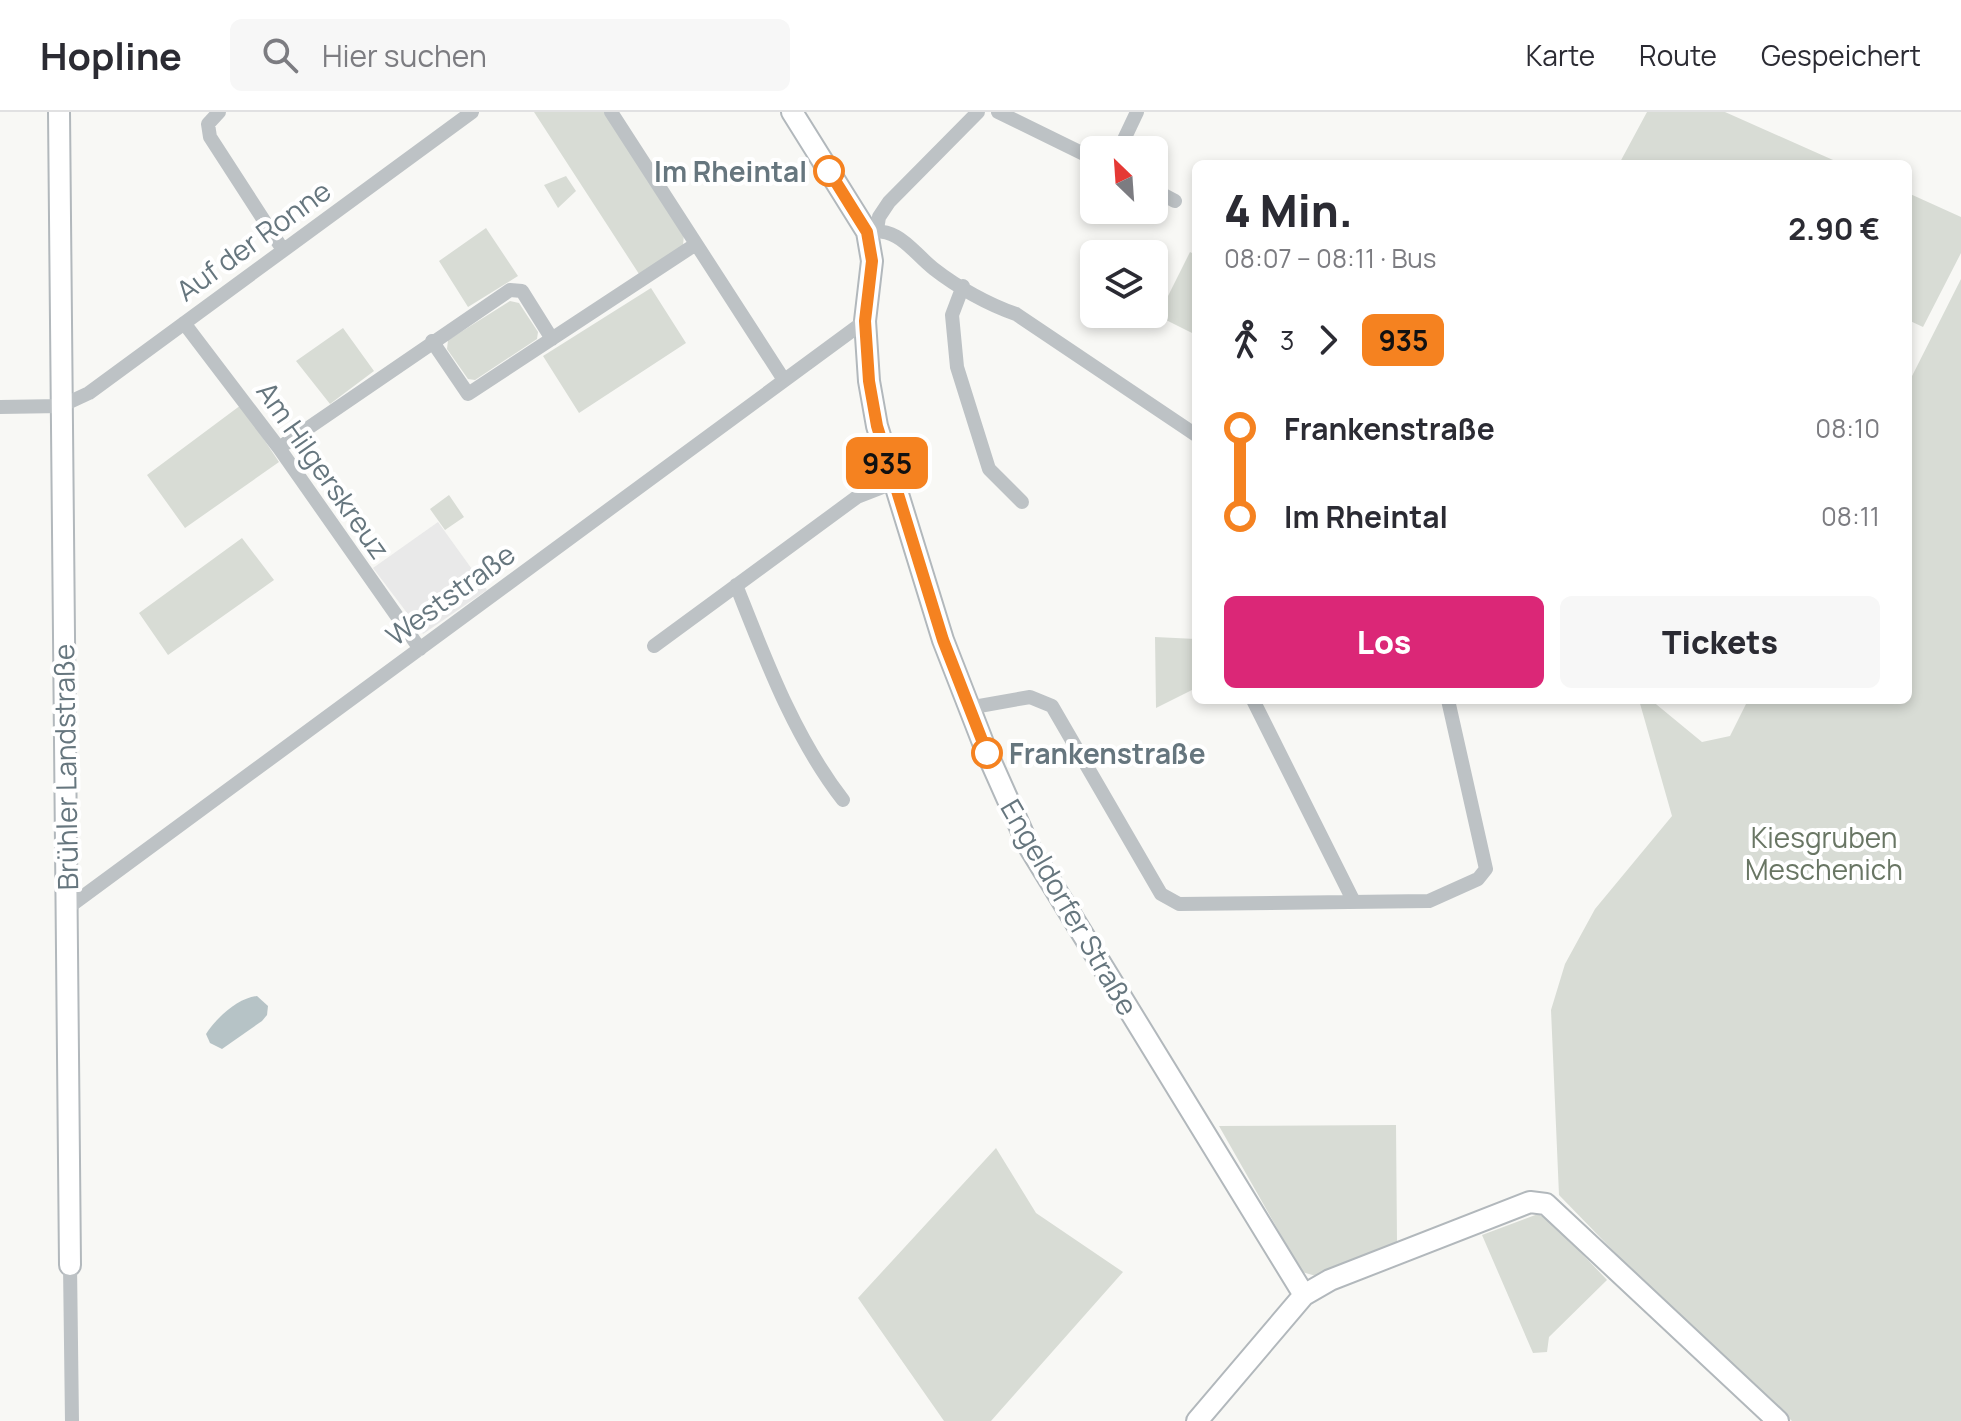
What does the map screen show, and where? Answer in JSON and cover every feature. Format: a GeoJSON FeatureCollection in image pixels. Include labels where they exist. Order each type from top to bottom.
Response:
{"type":"FeatureCollection","features":[{"type":"Feature","properties":{"kind":"street","name":"Brühler Landstraße"},"geometry":{"type":"LineString","coordinates":[[59,112],[72,1421]]}},
{"type":"Feature","properties":{"kind":"street"},"geometry":{"type":"LineString","coordinates":[[219,112],[208,124],[210,137],[283,250]]}},
{"type":"Feature","properties":{"kind":"street","name":"Auf der Ronne"},"geometry":{"type":"LineString","coordinates":[[61,406],[89,393],[472,112]]}},
{"type":"Feature","properties":{"kind":"street"},"geometry":{"type":"LineString","coordinates":[[611,112],[784,380]]}},
{"type":"Feature","properties":{"kind":"street","name":"Engeldorfer Straße"},"geometry":{"type":"LineString","coordinates":[[792,112],[872,231],[865,321],[869,381],[893,483],[968,708],[1028,845],[1304,1295]]}},
{"type":"Feature","properties":{"kind":"street"},"geometry":{"type":"LineString","coordinates":[[978,112],[889,202],[872,231],[893,232],[923,255],[932,268],[1016,314],[1192,432]]}},
{"type":"Feature","properties":{"kind":"street"},"geometry":{"type":"LineString","coordinates":[[998,112],[1080,152]]}},
{"type":"Feature","properties":{"kind":"street"},"geometry":{"type":"LineString","coordinates":[[1126,136],[1137,112]]}},
{"type":"Feature","properties":{"kind":"street"},"geometry":{"type":"LineString","coordinates":[[1168,197],[1175,201]]}},
{"type":"Feature","properties":{"kind":"street"},"geometry":{"type":"LineString","coordinates":[[432,341],[468,394],[696,244]]}},
{"type":"Feature","properties":{"kind":"street"},"geometry":{"type":"LineString","coordinates":[[963,286],[952,315],[957,367],[989,469],[1022,502]]}},
{"type":"Feature","properties":{"kind":"street"},"geometry":{"type":"LineString","coordinates":[[279,448],[432,341],[517,289],[522,291],[552,339]]}},
{"type":"Feature","properties":{"kind":"street","name":"Weststraße"},"geometry":{"type":"LineString","coordinates":[[66,909],[865,321]]}},
{"type":"Feature","properties":{"kind":"street","name":"Am Hilgerskreuz"},"geometry":{"type":"LineString","coordinates":[[184,323],[279,448],[420,649]]}},
{"type":"Feature","properties":{"kind":"street"},"geometry":{"type":"LineString","coordinates":[[0,407],[61,406]]}},
{"type":"Feature","properties":{"kind":"street"},"geometry":{"type":"LineString","coordinates":[[654,646],[857,497],[893,483]]}},
{"type":"Feature","properties":{"kind":"street"},"geometry":{"type":"LineString","coordinates":[[736,585],[771,673],[820,767],[843,800]]}},
{"type":"Feature","properties":{"kind":"street"},"geometry":{"type":"LineString","coordinates":[[968,708],[1030,697],[1052,706],[1161,894],[1179,904],[1429,901],[1478,879],[1486,869],[1449,704]]}},
{"type":"Feature","properties":{"kind":"street"},"geometry":{"type":"LineString","coordinates":[[1255,704],[1353,900]]}},
{"type":"Feature","properties":{"kind":"street"},"geometry":{"type":"LineString","coordinates":[[1197,1421],[1304,1295],[1330,1280],[1530,1202],[1546,1204],[1778,1421]]}},
{"type":"Feature","properties":{"kind":"shaded area"},"geometry":{"type":"Polygon","coordinates":[[[438,522],[487,590],[423,634],[373,568],[438,522]]]}},
{"type":"Feature","properties":{"kind":"shaded area"},"geometry":{"type":"Polygon","coordinates":[[[257,996],[268,1006],[267,1015],[262,1021],[222,1049],[210,1043],[206,1034],[222,1015],[242,1001],[257,996]]]}},
{"type":"Feature","properties":{"kind":"green space"},"geometry":{"type":"Polygon","coordinates":[[[534,112],[607,112],[684,233],[683,246],[639,274],[534,112]]]}},
{"type":"Feature","properties":{"kind":"green space"},"geometry":{"type":"Polygon","coordinates":[[[1647,112],[1725,112],[1833,160],[1621,160],[1647,112]]]}},
{"type":"Feature","properties":{"kind":"green space"},"geometry":{"type":"Polygon","coordinates":[[[566,176],[576,191],[558,208],[544,185],[566,176]]]}},
{"type":"Feature","properties":{"kind":"green space"},"geometry":{"type":"Polygon","coordinates":[[[1912,195],[1961,217],[1961,253],[1923,327],[1912,322],[1912,195]]]}},
{"type":"Feature","properties":{"kind":"green space"},"geometry":{"type":"Polygon","coordinates":[[[486,228],[518,276],[468,307],[439,261],[486,228]]]}},
{"type":"Feature","properties":{"kind":"green space"},"geometry":{"type":"Polygon","coordinates":[[[1190,252],[1192,253],[1192,333],[1168,321],[1168,296],[1190,252]]]}},
{"type":"Feature","properties":{"kind":"green space","name":"Kiesgruben Meschenich"},"geometry":{"type":"Polygon","coordinates":[[[1961,279],[1961,1421],[1792,1421],[1628,1266],[1559,1195],[1551,1010],[1565,964],[1595,909],[1672,816],[1640,704],[1656,704],[1702,742],[1730,736],[1746,704],[1912,704],[1912,376],[1961,279]]]}},
{"type":"Feature","properties":{"kind":"green space"},"geometry":{"type":"Polygon","coordinates":[[[651,288],[686,343],[579,413],[543,356],[651,288]]]}},
{"type":"Feature","properties":{"kind":"green space"},"geometry":{"type":"Polygon","coordinates":[[[510,301],[519,303],[538,332],[537,339],[475,380],[468,379],[447,349],[448,340],[510,301]]]}},
{"type":"Feature","properties":{"kind":"green space"},"geometry":{"type":"Polygon","coordinates":[[[343,328],[374,371],[330,404],[296,361],[343,328]]]}},
{"type":"Feature","properties":{"kind":"green space"},"geometry":{"type":"Polygon","coordinates":[[[241,405],[279,462],[185,528],[147,475],[241,405]]]}},
{"type":"Feature","properties":{"kind":"green space"},"geometry":{"type":"Polygon","coordinates":[[[449,495],[464,517],[445,530],[430,509],[449,495]]]}},
{"type":"Feature","properties":{"kind":"green space"},"geometry":{"type":"Polygon","coordinates":[[[242,538],[274,580],[168,655],[139,613],[242,538]]]}},
{"type":"Feature","properties":{"kind":"green space"},"geometry":{"type":"Polygon","coordinates":[[[1155,637],[1192,639],[1192,690],[1156,708],[1155,637]]]}},
{"type":"Feature","properties":{"kind":"green space"},"geometry":{"type":"Polygon","coordinates":[[[1396,1125],[1397,1242],[1316,1276],[1302,1272],[1219,1126],[1396,1125]]]}},
{"type":"Feature","properties":{"kind":"green space"},"geometry":{"type":"Polygon","coordinates":[[[996,1148],[1036,1213],[1123,1272],[991,1421],[944,1421],[858,1298],[996,1148]]]}},
{"type":"Feature","properties":{"kind":"green space"},"geometry":{"type":"Polygon","coordinates":[[[1538,1214],[1550,1220],[1607,1280],[1549,1337],[1547,1352],[1533,1353],[1482,1235],[1538,1214]]]}},
{"type":"Feature","properties":{"kind":"bus line","name":"935"},"geometry":{"type":"LineString","coordinates":[[829,171],[867,232],[872,261],[865,321],[869,381],[877,426],[943,640],[987,753]]}},
{"type":"Feature","properties":{"kind":"place","name":"Im Rheintal"},"geometry":{"type":"Point","coordinates":[829,171]}},
{"type":"Feature","properties":{"kind":"place","name":"Frankenstraße"},"geometry":{"type":"Point","coordinates":[987,753]}}]}
